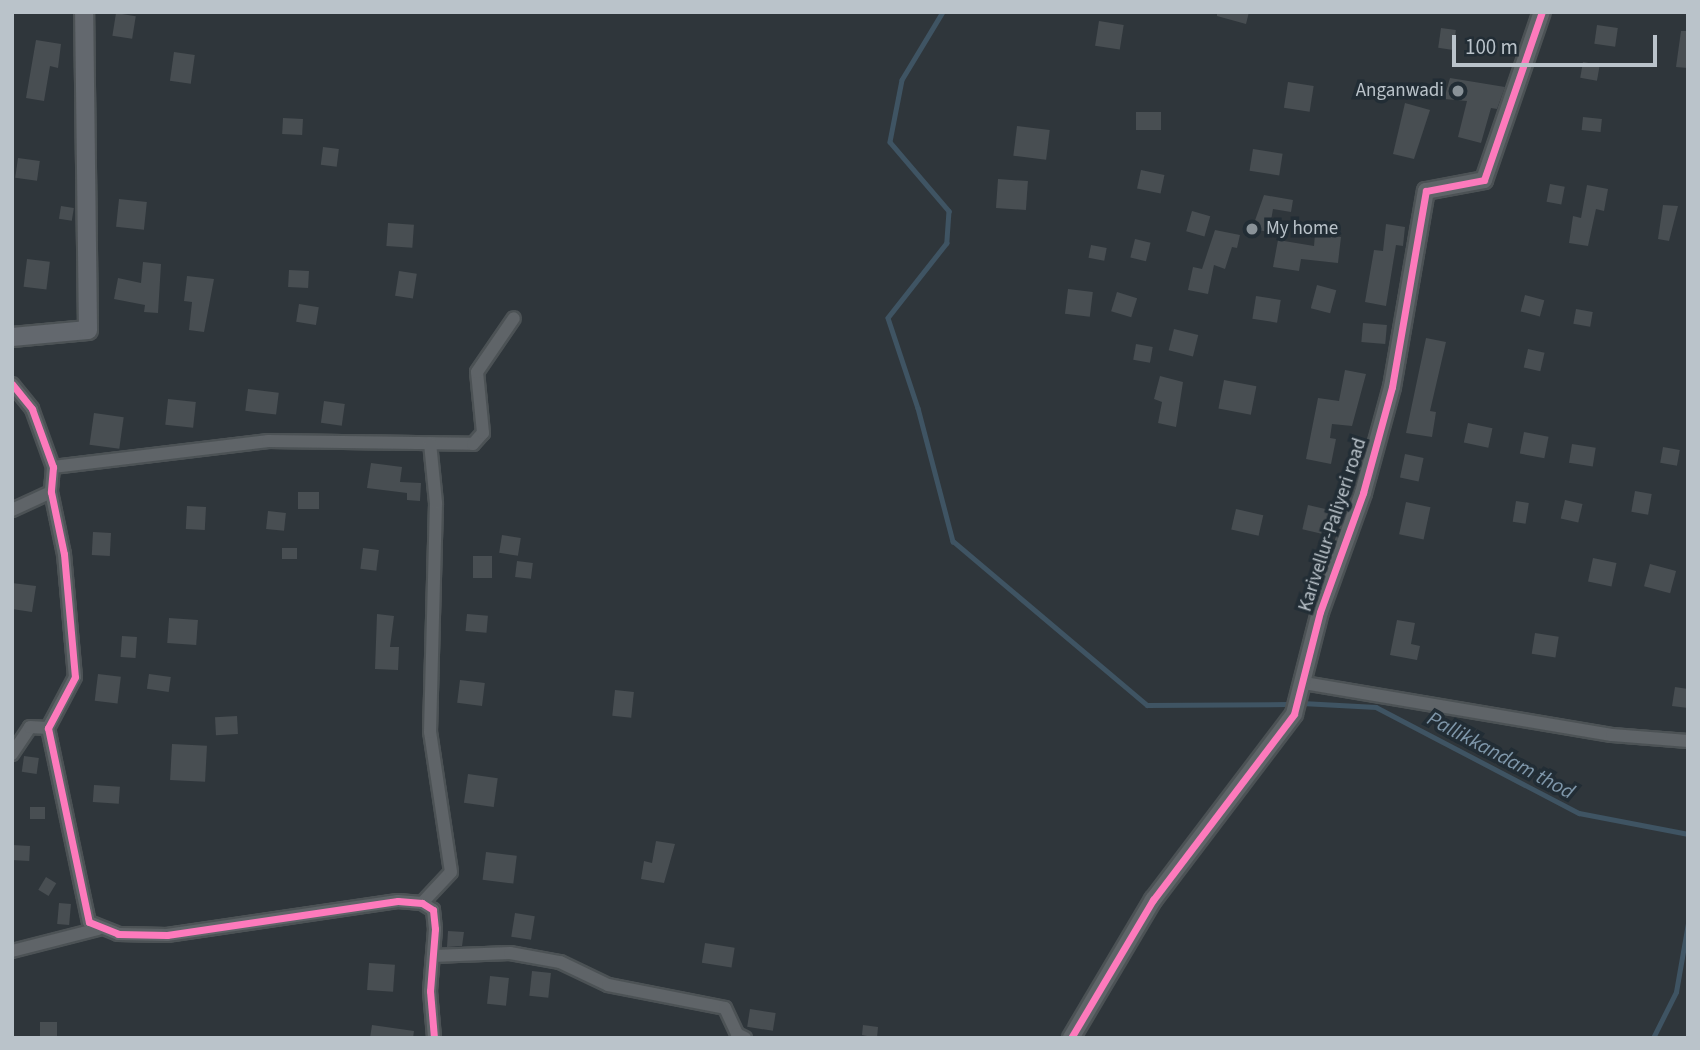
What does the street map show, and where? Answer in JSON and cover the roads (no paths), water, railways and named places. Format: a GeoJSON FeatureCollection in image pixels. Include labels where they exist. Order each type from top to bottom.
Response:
{"type":"FeatureCollection","features":[{"type":"Feature","properties":{"kind":"main road"},"geometry":{"type":"LineString","coordinates":[[12,337],[88,330],[84,12]]}},
{"type":"Feature","properties":{"kind":"street","name":"Karivellur-Paliyeri road"},"geometry":{"type":"LineString","coordinates":[[1071,1038],[1153,900],[1294,714],[1320,612],[1363,493],[1392,387],[1426,191],[1484,180],[1542,12]]}},
{"type":"Feature","properties":{"kind":"street"},"geometry":{"type":"LineString","coordinates":[[53,467],[268,441],[472,444],[483,433],[477,372],[514,318]]}},
{"type":"Feature","properties":{"kind":"street"},"geometry":{"type":"LineString","coordinates":[[12,384],[32,409],[53,467],[51,492],[64,554],[75,677],[48,728],[83,901],[89,922],[98,929]]}},
{"type":"Feature","properties":{"kind":"street"},"geometry":{"type":"LineString","coordinates":[[422,903],[451,872],[430,732],[436,503],[430,443]]}},
{"type":"Feature","properties":{"kind":"street"},"geometry":{"type":"LineString","coordinates":[[12,510],[51,492]]}},
{"type":"Feature","properties":{"kind":"street"},"geometry":{"type":"LineString","coordinates":[[1304,683],[1612,735],[1688,741]]}},
{"type":"Feature","properties":{"kind":"street"},"geometry":{"type":"LineString","coordinates":[[12,754],[30,727],[48,728]]}},
{"type":"Feature","properties":{"kind":"street"},"geometry":{"type":"LineString","coordinates":[[12,951],[98,929],[167,935],[398,901],[422,903],[433,910],[430,991],[434,1038]]}},
{"type":"Feature","properties":{"kind":"street"},"geometry":{"type":"LineString","coordinates":[[433,956],[510,953],[560,962],[608,985],[724,1008],[737,1034],[745,1038]]}},
{"type":"Feature","properties":{"kind":"waterway"},"geometry":{"type":"LineString","coordinates":[[943,12],[902,80],[890,142],[949,211],[947,243],[888,318],[918,408],[953,541],[1147,705],[1288,704]]}},
{"type":"Feature","properties":{"kind":"waterway","name":"Pallikkandam thod"},"geometry":{"type":"LineString","coordinates":[[1302,703],[1376,707],[1579,813],[1688,834]]}},
{"type":"Feature","properties":{"kind":"waterway","name":"Pallikkandam thod"},"geometry":{"type":"LineString","coordinates":[[1653,1038],[1676,992],[1688,923]]}},
{"type":"Feature","properties":{"kind":"place","name":"Anganwadi"},"geometry":{"type":"Point","coordinates":[1458,91]}},
{"type":"Feature","properties":{"kind":"place","name":"My home"},"geometry":{"type":"Point","coordinates":[1252,229]}}]}
